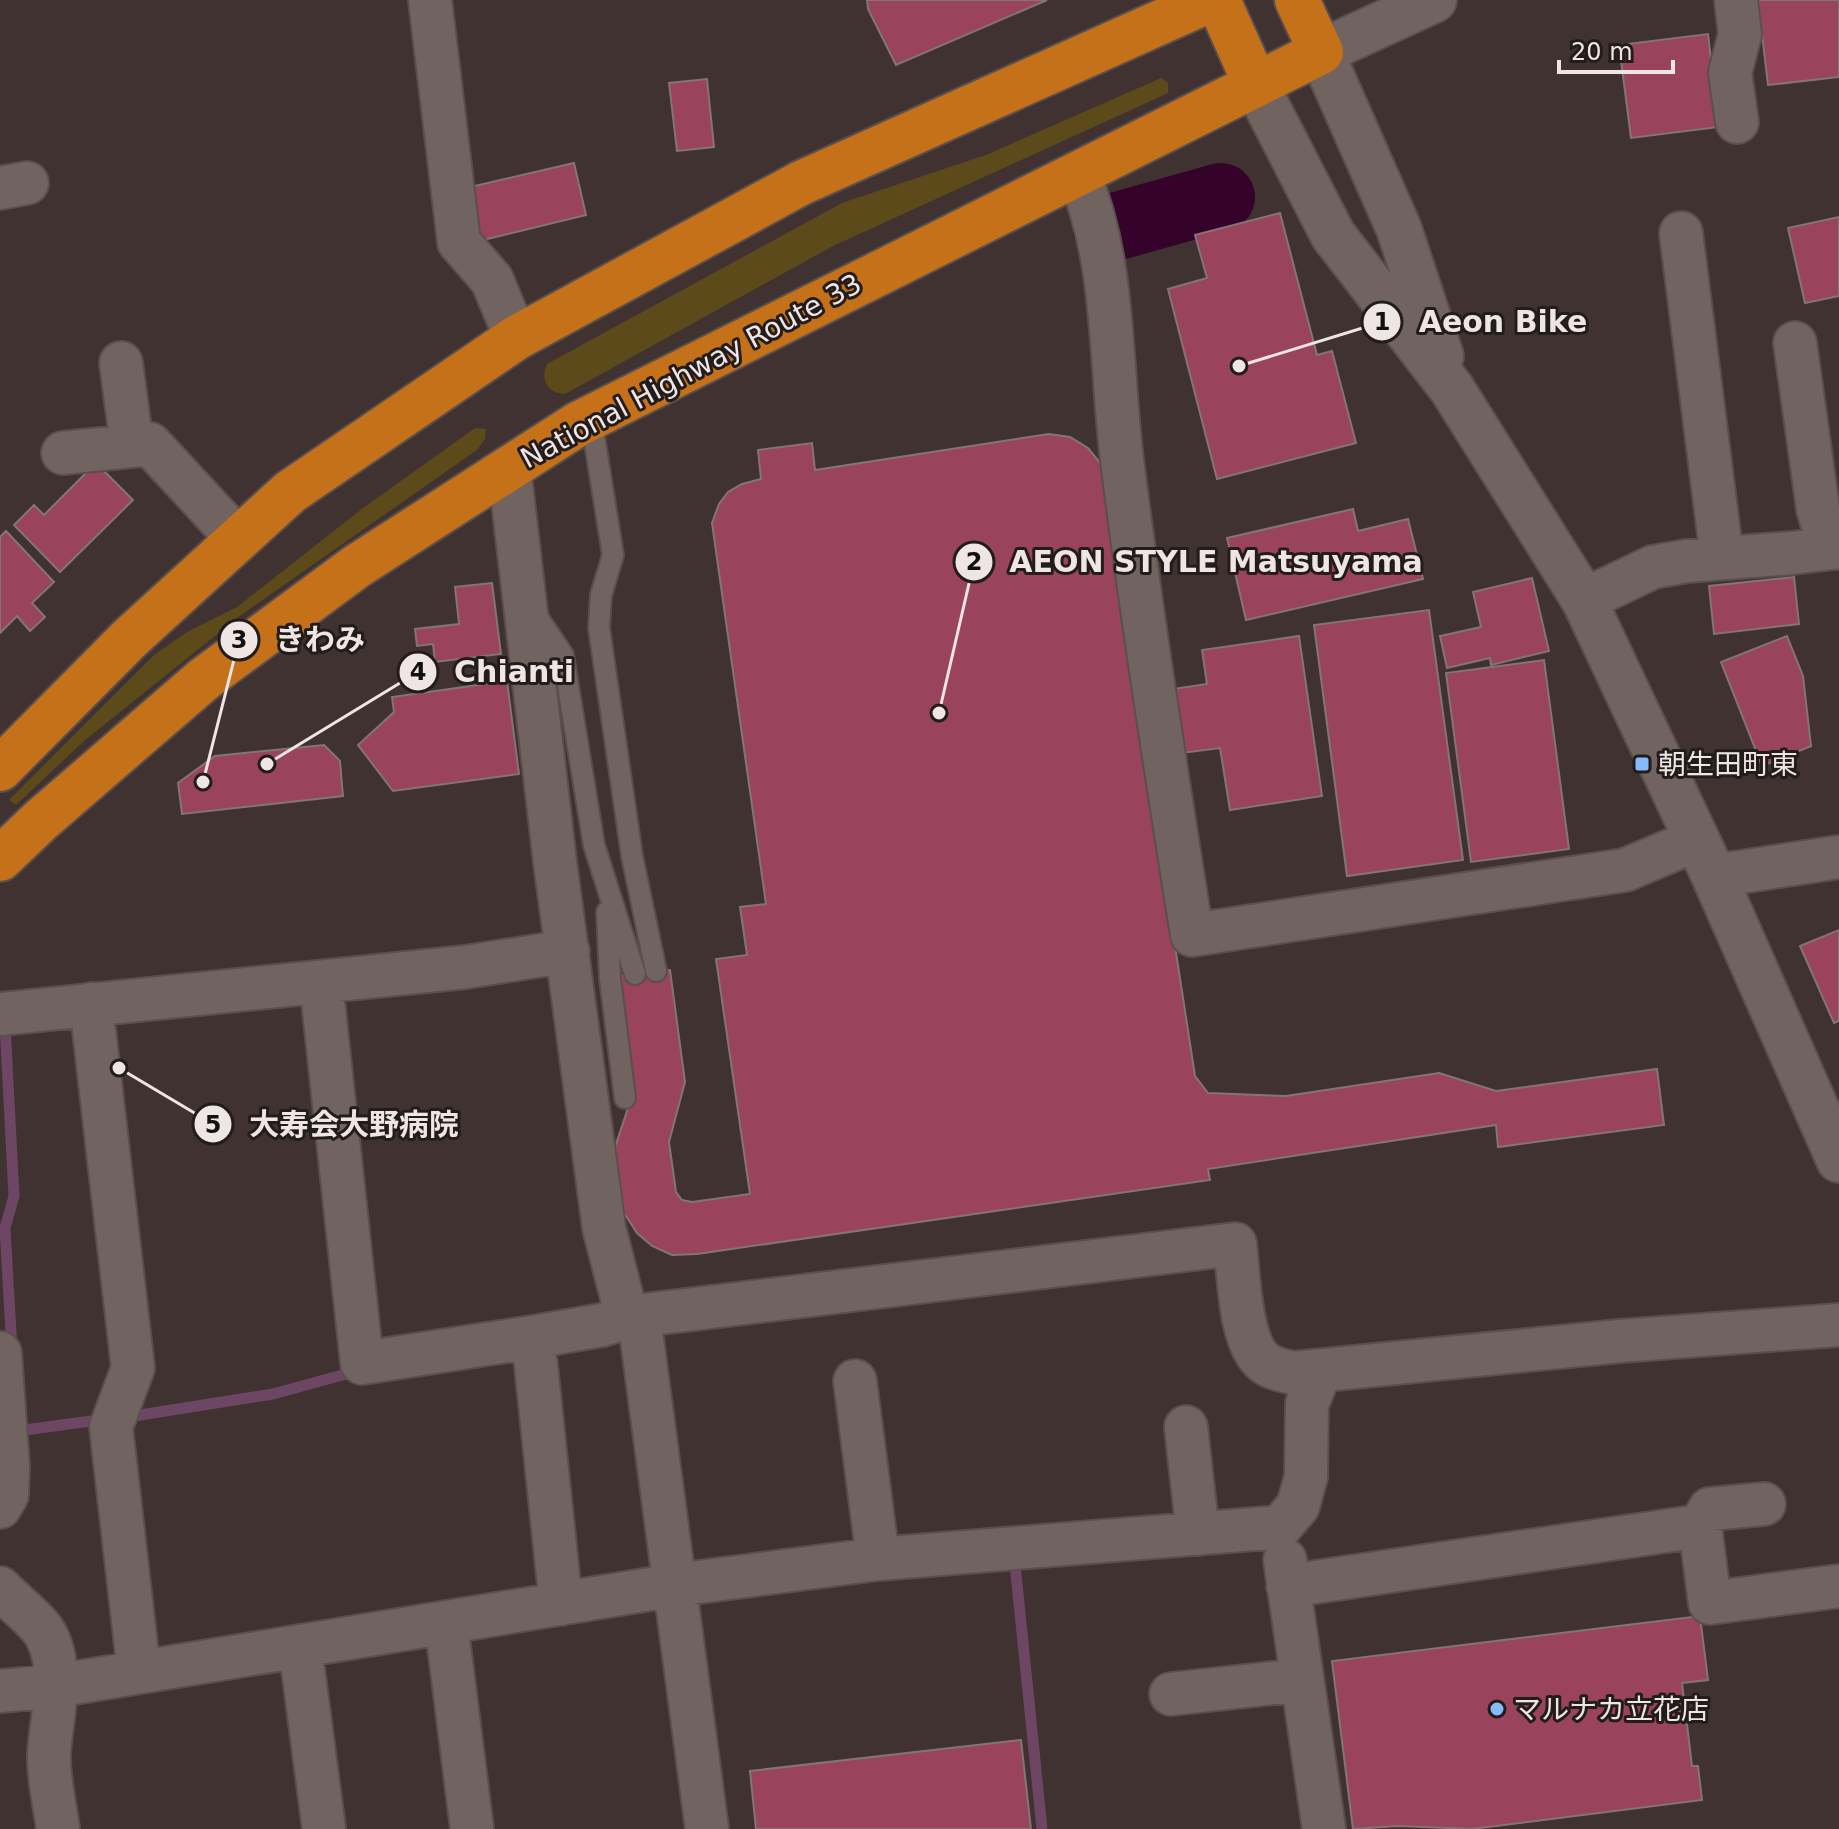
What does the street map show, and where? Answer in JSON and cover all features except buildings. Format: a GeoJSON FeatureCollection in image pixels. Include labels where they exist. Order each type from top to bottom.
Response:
{"type":"FeatureCollection","features":[{"type":"Feature","properties":{"kind":"highway"},"geometry":{"type":"LineString","coordinates":[[0,769],[129,639],[290,492],[516,338],[801,183],[1210,0]]}},
{"type":"Feature","properties":{"kind":"highway"},"geometry":{"type":"LineString","coordinates":[[1218,0],[1255,83]]}},
{"type":"Feature","properties":{"kind":"highway"},"geometry":{"type":"LineString","coordinates":[[1297,0],[1321,52]]}},
{"type":"Feature","properties":{"kind":"highway","name":"National Highway Route 33"},"geometry":{"type":"LineString","coordinates":[[0,859],[204,679],[357,566],[509,467],[591,418],[1321,52]]}},
{"type":"Feature","properties":{"kind":"street"},"geometry":{"type":"LineString","coordinates":[[430,0],[459,242],[492,280],[516,338]]}},
{"type":"Feature","properties":{"kind":"street"},"geometry":{"type":"LineString","coordinates":[[1434,0],[1321,52],[1399,229],[1452,389]]}},
{"type":"Feature","properties":{"kind":"street"},"geometry":{"type":"LineString","coordinates":[[1736,0],[1740,34],[1730,73],[1737,122]]}},
{"type":"Feature","properties":{"kind":"street"},"geometry":{"type":"LineString","coordinates":[[1255,83],[1333,235],[1452,389],[1584,600],[1705,858],[1839,1160]]}},
{"type":"Feature","properties":{"kind":"street"},"geometry":{"type":"LineString","coordinates":[[1078,173],[1088,196],[1103,263],[1138,591],[1192,935],[1705,858],[1839,857]]}},
{"type":"Feature","properties":{"kind":"street"},"geometry":{"type":"LineString","coordinates":[[1681,233],[1722,558]]}},
{"type":"Feature","properties":{"kind":"street"},"geometry":{"type":"LineString","coordinates":[[1795,343],[1818,509],[1825,532],[1836,547]]}},
{"type":"Feature","properties":{"kind":"street"},"geometry":{"type":"LineString","coordinates":[[121,363],[132,446]]}},
{"type":"Feature","properties":{"kind":"street"},"geometry":{"type":"LineString","coordinates":[[63,453],[150,444],[238,539]]}},
{"type":"Feature","properties":{"kind":"street"},"geometry":{"type":"LineString","coordinates":[[509,467],[555,862],[604,1228],[633,1317],[675,1585],[707,1829]]}},
{"type":"Feature","properties":{"kind":"street"},"geometry":{"type":"LineString","coordinates":[[1584,600],[1653,567],[1836,547]]}},
{"type":"Feature","properties":{"kind":"street"},"geometry":{"type":"LineString","coordinates":[[0,1014],[466,967],[568,951]]}},
{"type":"Feature","properties":{"kind":"street"},"geometry":{"type":"LineString","coordinates":[[321,982],[362,1363],[533,1337],[633,1317],[1235,1244],[1247,1335],[1256,1355],[1266,1364],[1294,1373],[1620,1341],[1839,1325]]}},
{"type":"Feature","properties":{"kind":"street"},"geometry":{"type":"LineString","coordinates":[[91,1004],[133,1368],[111,1427],[139,1672]]}},
{"type":"Feature","properties":{"kind":"street"},"geometry":{"type":"LineString","coordinates":[[533,1337],[561,1604]]}},
{"type":"Feature","properties":{"kind":"street"},"geometry":{"type":"LineString","coordinates":[[0,1353],[8,1467],[7,1495],[0,1507]]}},
{"type":"Feature","properties":{"kind":"street"},"geometry":{"type":"LineString","coordinates":[[0,1691],[55,1686],[675,1585],[878,1559],[1280,1527],[1298,1506],[1306,1477],[1307,1404],[1320,1372]]}},
{"type":"Feature","properties":{"kind":"street"},"geometry":{"type":"LineString","coordinates":[[855,1381],[878,1559]]}},
{"type":"Feature","properties":{"kind":"street"},"geometry":{"type":"LineString","coordinates":[[1186,1427],[1198,1534]]}},
{"type":"Feature","properties":{"kind":"street"},"geometry":{"type":"LineString","coordinates":[[1764,1504],[1710,1509],[1700,1526],[1710,1603],[1839,1586]]}},
{"type":"Feature","properties":{"kind":"street"},"geometry":{"type":"LineString","coordinates":[[1288,1586],[1700,1526]]}},
{"type":"Feature","properties":{"kind":"street"},"geometry":{"type":"LineString","coordinates":[[1280,1527],[1324,1829]]}},
{"type":"Feature","properties":{"kind":"street"},"geometry":{"type":"LineString","coordinates":[[0,1588],[47,1637],[54,1663],[57,1702],[49,1757],[58,1829]]}},
{"type":"Feature","properties":{"kind":"street"},"geometry":{"type":"LineString","coordinates":[[446,1622],[472,1829]]}},
{"type":"Feature","properties":{"kind":"street"},"geometry":{"type":"LineString","coordinates":[[300,1646],[324,1829]]}},
{"type":"Feature","properties":{"kind":"street"},"geometry":{"type":"LineString","coordinates":[[1171,1694],[1302,1680]]}},
{"type":"Feature","properties":{"kind":"lane"},"geometry":{"type":"LineString","coordinates":[[591,418],[613,555],[601,595],[599,628],[632,856],[656,971]]}},
{"type":"Feature","properties":{"kind":"lane"},"geometry":{"type":"LineString","coordinates":[[525,598],[563,655],[594,845],[635,974]]}},
{"type":"Feature","properties":{"kind":"lane"},"geometry":{"type":"LineString","coordinates":[[606,888],[610,978],[625,1098]]}},
{"type":"Feature","properties":{"kind":"shaded area"},"geometry":{"type":"Polygon","coordinates":[[[1161,78],[1168,83],[1168,93],[833,246],[565,394],[554,391],[545,380],[547,364],[842,203],[986,155],[1161,78]]]}},
{"type":"Feature","properties":{"kind":"shaded area"},"geometry":{"type":"Polygon","coordinates":[[[475,428],[486,429],[485,439],[477,450],[241,615],[84,741],[16,805],[9,800],[154,655],[187,632],[237,607],[363,508],[475,428]]]}},
{"type":"Feature","properties":{"kind":"waterway"},"geometry":{"type":"LineString","coordinates":[[1107,229],[1221,197]]}},
{"type":"Feature","properties":{"kind":"waterway"},"geometry":{"type":"LineString","coordinates":[[5,1024],[14,1196],[5,1228],[12,1350]]}},
{"type":"Feature","properties":{"kind":"waterway"},"geometry":{"type":"LineString","coordinates":[[134,1416],[273,1394],[346,1374]]}},
{"type":"Feature","properties":{"kind":"waterway"},"geometry":{"type":"LineString","coordinates":[[17,1427],[17,1431],[91,1421]]}},
{"type":"Feature","properties":{"kind":"waterway"},"geometry":{"type":"LineString","coordinates":[[1015,1564],[1042,1829]]}},
{"type":"Feature","properties":{"kind":"place","name":"Aeon Bike"},"geometry":{"type":"Point","coordinates":[1239,366]}},
{"type":"Feature","properties":{"kind":"place","name":"AEON STYLE Matsuyama"},"geometry":{"type":"Point","coordinates":[939,713]}},
{"type":"Feature","properties":{"kind":"place","name":"Chianti"},"geometry":{"type":"Point","coordinates":[267,764]}},
{"type":"Feature","properties":{"kind":"place","name":"朝生田町東"},"geometry":{"type":"Point","coordinates":[1642,764]}},
{"type":"Feature","properties":{"kind":"place","name":"きわみ"},"geometry":{"type":"Point","coordinates":[203,782]}},
{"type":"Feature","properties":{"kind":"place","name":"大寿会大野病院"},"geometry":{"type":"Point","coordinates":[119,1068]}},
{"type":"Feature","properties":{"kind":"place","name":"マルナカ立花店"},"geometry":{"type":"Point","coordinates":[1497,1709]}}]}
